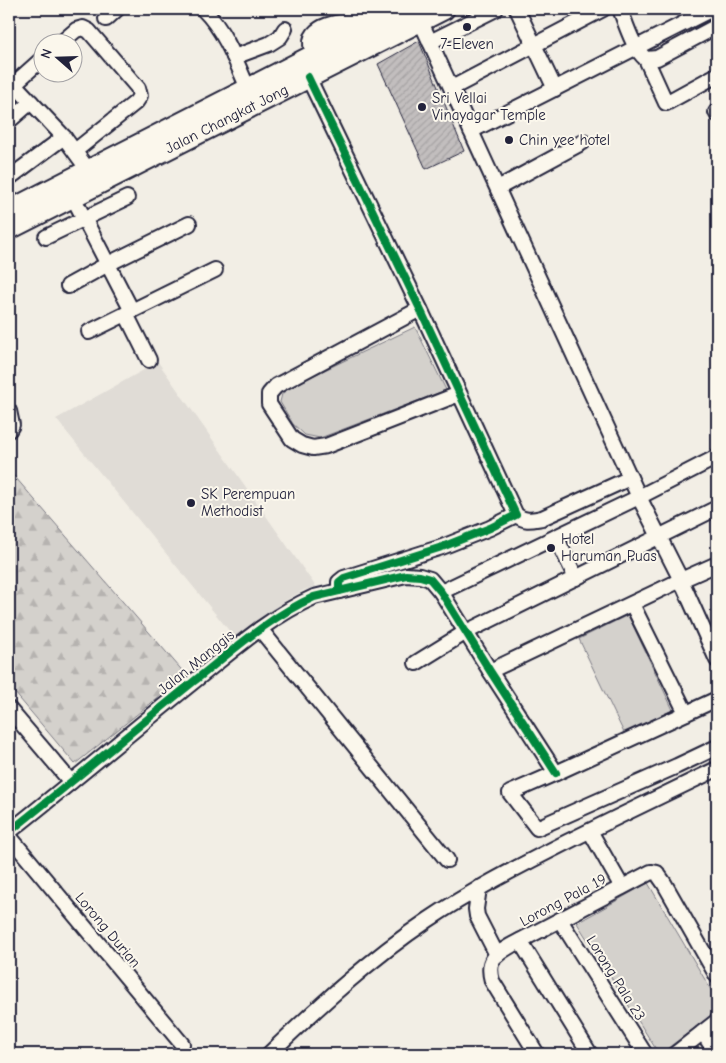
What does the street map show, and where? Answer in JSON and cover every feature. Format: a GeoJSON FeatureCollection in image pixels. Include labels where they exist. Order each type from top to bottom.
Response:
{"type":"FeatureCollection","features":[{"type":"Feature","properties":{"kind":"highway","name":"Jalan Changkat Jong"},"geometry":{"type":"LineString","coordinates":[[9,211],[318,53],[314,42],[322,30],[333,26],[383,19],[407,12],[444,9]]}},
{"type":"Feature","properties":{"kind":"highway","name":"Jalan Changkat Jong"},"geometry":{"type":"LineString","coordinates":[[9,230],[359,51],[407,12]]}},
{"type":"Feature","properties":{"kind":"highway"},"geometry":{"type":"LineString","coordinates":[[318,53],[326,57],[332,57],[359,51]]}},
{"type":"Feature","properties":{"kind":"street"},"geometry":{"type":"LineString","coordinates":[[106,19],[117,9]]}},
{"type":"Feature","properties":{"kind":"street"},"geometry":{"type":"LineString","coordinates":[[203,9],[222,32],[248,89]]}},
{"type":"Feature","properties":{"kind":"street"},"geometry":{"type":"LineString","coordinates":[[430,42],[496,9]]}},
{"type":"Feature","properties":{"kind":"street"},"geometry":{"type":"LineString","coordinates":[[517,9],[555,89]]}},
{"type":"Feature","properties":{"kind":"street"},"geometry":{"type":"LineString","coordinates":[[452,88],[603,9]]}},
{"type":"Feature","properties":{"kind":"street"},"geometry":{"type":"LineString","coordinates":[[620,9],[636,48],[646,59],[666,103],[717,75]]}},
{"type":"Feature","properties":{"kind":"street"},"geometry":{"type":"LineString","coordinates":[[471,131],[712,9]]}},
{"type":"Feature","properties":{"kind":"street"},"geometry":{"type":"LineString","coordinates":[[407,12],[430,42],[630,478],[681,580],[717,660]]}},
{"type":"Feature","properties":{"kind":"street"},"geometry":{"type":"LineString","coordinates":[[646,59],[657,58],[717,26]]}},
{"type":"Feature","properties":{"kind":"street"},"geometry":{"type":"LineString","coordinates":[[74,32],[83,28],[89,31],[138,88],[140,96],[136,102],[75,151]]}},
{"type":"Feature","properties":{"kind":"street"},"geometry":{"type":"LineString","coordinates":[[234,57],[269,44],[280,37],[285,28]]}},
{"type":"Feature","properties":{"kind":"street"},"geometry":{"type":"LineString","coordinates":[[32,68],[14,84],[64,137],[89,170]]}},
{"type":"Feature","properties":{"kind":"street"},"geometry":{"type":"LineString","coordinates":[[308,76],[516,514],[522,519],[542,518],[630,478]]}},
{"type":"Feature","properties":{"kind":"street"},"geometry":{"type":"LineString","coordinates":[[9,121],[31,102]]}},
{"type":"Feature","properties":{"kind":"street"},"geometry":{"type":"LineString","coordinates":[[9,178],[64,137]]}},
{"type":"Feature","properties":{"kind":"street"},"geometry":{"type":"LineString","coordinates":[[498,188],[583,142]]}},
{"type":"Feature","properties":{"kind":"street"},"geometry":{"type":"LineString","coordinates":[[73,197],[108,264],[149,360]]}},
{"type":"Feature","properties":{"kind":"street"},"geometry":{"type":"LineString","coordinates":[[46,237],[126,198]]}},
{"type":"Feature","properties":{"kind":"street"},"geometry":{"type":"LineString","coordinates":[[68,286],[189,224]]}},
{"type":"Feature","properties":{"kind":"street"},"geometry":{"type":"LineString","coordinates":[[89,332],[215,270]]}},
{"type":"Feature","properties":{"kind":"street"},"geometry":{"type":"LineString","coordinates":[[420,309],[276,386],[269,394],[269,404],[292,438],[302,445],[313,448],[326,446],[459,394]]}},
{"type":"Feature","properties":{"kind":"street"},"geometry":{"type":"LineString","coordinates":[[9,411],[12,425],[9,430]]}},
{"type":"Feature","properties":{"kind":"street"},"geometry":{"type":"LineString","coordinates":[[556,773],[442,592],[639,497],[717,457]]}},
{"type":"Feature","properties":{"kind":"street"},"geometry":{"type":"LineString","coordinates":[[416,662],[466,632],[660,538],[717,508]]}},
{"type":"Feature","properties":{"kind":"street"},"geometry":{"type":"LineString","coordinates":[[338,591],[339,582],[344,578],[442,547],[490,528],[516,514]]}},
{"type":"Feature","properties":{"kind":"street"},"geometry":{"type":"LineString","coordinates":[[556,536],[576,578]]}},
{"type":"Feature","properties":{"kind":"street"},"geometry":{"type":"LineString","coordinates":[[490,671],[717,564]]}},
{"type":"Feature","properties":{"kind":"street","name":"Jalan Manggis"},"geometry":{"type":"LineString","coordinates":[[9,832],[260,629],[300,603],[314,597],[406,575],[420,576],[430,580],[442,592]]}},
{"type":"Feature","properties":{"kind":"street"},"geometry":{"type":"LineString","coordinates":[[632,604],[686,713]]}},
{"type":"Feature","properties":{"kind":"street"},"geometry":{"type":"LineString","coordinates":[[260,629],[447,860]]}},
{"type":"Feature","properties":{"kind":"street"},"geometry":{"type":"LineString","coordinates":[[717,699],[510,793],[537,828],[717,747]]}},
{"type":"Feature","properties":{"kind":"street"},"geometry":{"type":"LineString","coordinates":[[9,708],[71,782]]}},
{"type":"Feature","properties":{"kind":"street"},"geometry":{"type":"LineString","coordinates":[[269,1054],[324,1002],[401,939],[428,920],[499,876],[717,769]]}},
{"type":"Feature","properties":{"kind":"street"},"geometry":{"type":"LineString","coordinates":[[590,831],[622,887]]}},
{"type":"Feature","properties":{"kind":"street","name":"Lorong Durian"},"geometry":{"type":"LineString","coordinates":[[9,836],[182,1044]]}},
{"type":"Feature","properties":{"kind":"street","name":"Lorong Pala 19"},"geometry":{"type":"LineString","coordinates":[[537,1054],[492,981],[489,969],[492,961],[497,955],[520,941],[651,872],[657,873],[659,876],[717,976]]}},
{"type":"Feature","properties":{"kind":"street"},"geometry":{"type":"LineString","coordinates":[[479,888],[477,916],[497,955]]}},
{"type":"Feature","properties":{"kind":"street","name":"Lorong Pala 23"},"geometry":{"type":"LineString","coordinates":[[560,920],[645,1054]]}},
{"type":"Feature","properties":{"kind":"street"},"geometry":{"type":"LineString","coordinates":[[520,941],[590,1054]]}},
{"type":"Feature","properties":{"kind":"street"},"geometry":{"type":"LineString","coordinates":[[675,1054],[717,1021]]}},
{"type":"Feature","properties":{"kind":"street"},"geometry":{"type":"LineString","coordinates":[[703,1032],[716,1054]]}},
{"type":"Feature","properties":{"kind":"shaded area","name":"SK Perempuan Methodist"},"geometry":{"type":"Polygon","coordinates":[[[158,362],[316,587],[304,590],[288,599],[236,639],[56,419],[158,362]]]}},
{"type":"Feature","properties":{"kind":"green space"},"geometry":{"type":"Polygon","coordinates":[[[415,327],[446,390],[320,438],[305,435],[293,424],[280,402],[282,394],[291,386],[415,327]]]}},
{"type":"Feature","properties":{"kind":"green space"},"geometry":{"type":"Polygon","coordinates":[[[9,470],[186,675],[75,764],[9,686],[9,470]]]}},
{"type":"Feature","properties":{"kind":"green space"},"geometry":{"type":"Polygon","coordinates":[[[628,615],[673,710],[624,733],[579,639],[628,615]]]}},
{"type":"Feature","properties":{"kind":"green space"},"geometry":{"type":"Polygon","coordinates":[[[648,883],[717,1000],[717,1011],[660,1054],[577,923],[648,883]]]}},
{"type":"Feature","properties":{"kind":"building","name":"Sri Vellai Vinayagar Temple"},"geometry":{"type":"Polygon","coordinates":[[[419,41],[464,151],[426,169],[378,64],[419,41]]]}},
{"type":"Feature","properties":{"kind":"waterway"},"geometry":{"type":"LineString","coordinates":[[443,902],[504,866],[717,760]]}},
{"type":"Feature","properties":{"kind":"waterway"},"geometry":{"type":"LineString","coordinates":[[313,1004],[331,986],[382,945]]}},
{"type":"Feature","properties":{"kind":"waterway"},"geometry":{"type":"LineString","coordinates":[[259,1054],[266,1047]]}},
{"type":"Feature","properties":{"kind":"cycle path"},"geometry":{"type":"LineString","coordinates":[[308,77],[422,313],[516,515],[490,528],[442,547],[344,578],[339,582],[339,591]]}},
{"type":"Feature","properties":{"kind":"cycle path"},"geometry":{"type":"LineString","coordinates":[[9,832],[236,647],[281,614],[314,597],[406,575],[430,579],[441,592],[556,773]]}},
{"type":"Feature","properties":{"kind":"place","name":"7-Eleven"},"geometry":{"type":"Point","coordinates":[467,27]}},
{"type":"Feature","properties":{"kind":"place","name":"Sri Vellai Vinayagar Temple"},"geometry":{"type":"Point","coordinates":[422,107]}},
{"type":"Feature","properties":{"kind":"place","name":"Chin yee hotel"},"geometry":{"type":"Point","coordinates":[509,140]}},
{"type":"Feature","properties":{"kind":"place","name":"SK Perempuan Methodist"},"geometry":{"type":"Point","coordinates":[191,503]}},
{"type":"Feature","properties":{"kind":"place","name":"Hotel Haruman Puas"},"geometry":{"type":"Point","coordinates":[551,548]}}]}
